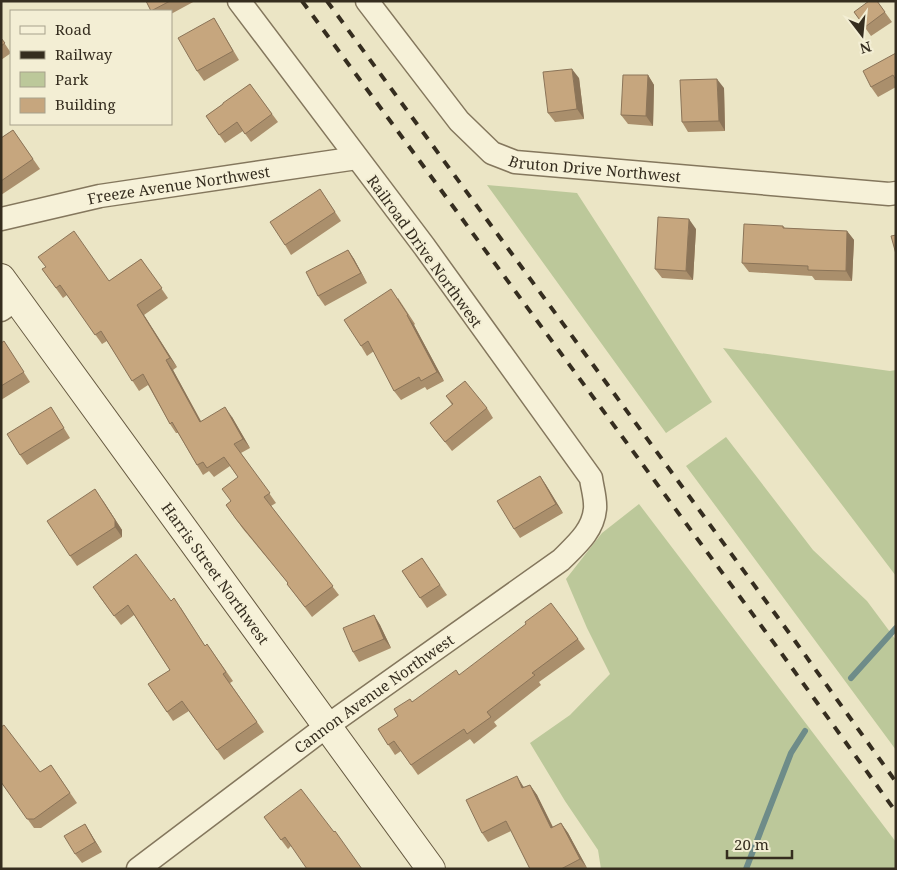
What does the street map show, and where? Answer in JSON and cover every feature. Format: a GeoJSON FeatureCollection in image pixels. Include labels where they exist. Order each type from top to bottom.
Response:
{"type":"FeatureCollection","features":[{"type":"Feature","properties":{"kind":"street","name":"Railroad Drive Northwest"},"geometry":{"type":"LineString","coordinates":[[239,1],[424,246],[591,478],[595,508]]}},
{"type":"Feature","properties":{"kind":"street","name":"Bruton Drive Northwest"},"geometry":{"type":"LineString","coordinates":[[367,1],[459,121],[492,153],[515,162],[889,194],[896,193]]}},
{"type":"Feature","properties":{"kind":"street","name":"Freeze Avenue Northwest"},"geometry":{"type":"LineString","coordinates":[[1,219],[100,196],[357,158]]}},
{"type":"Feature","properties":{"kind":"street","name":"Harris Street Northwest"},"geometry":{"type":"LineString","coordinates":[[6,296],[327,726],[431,869]]}},
{"type":"Feature","properties":{"kind":"street","name":"Cannon Avenue Northwest"},"geometry":{"type":"LineString","coordinates":[[138,869],[327,726],[561,560],[579,542],[591,525],[595,508]]}},
{"type":"Feature","properties":{"kind":"green space"},"geometry":{"type":"Polygon","coordinates":[[[487,185],[577,193],[712,402],[666,433],[487,185]]]}},
{"type":"Feature","properties":{"kind":"green space"},"geometry":{"type":"Polygon","coordinates":[[[723,348],[890,371],[896,370],[896,576],[723,348]]]}},
{"type":"Feature","properties":{"kind":"green space"},"geometry":{"type":"Polygon","coordinates":[[[726,437],[813,550],[867,601],[896,640],[896,750],[686,466],[726,437]]]}},
{"type":"Feature","properties":{"kind":"green space"},"geometry":{"type":"Polygon","coordinates":[[[639,504],[896,842],[896,869],[601,869],[598,850],[565,801],[530,743],[570,715],[610,674],[587,628],[566,579],[602,533],[639,504]]]}},
{"type":"Feature","properties":{"kind":"building"},"geometry":{"type":"Polygon","coordinates":[[[146,1],[170,1],[153,10],[150,10],[146,1]]]}},
{"type":"Feature","properties":{"kind":"building"},"geometry":{"type":"Polygon","coordinates":[[[869,1],[877,1],[885,12],[865,27],[854,12],[869,1]]]}},
{"type":"Feature","properties":{"kind":"building"},"geometry":{"type":"Polygon","coordinates":[[[214,18],[233,51],[197,71],[178,38],[214,18]]]}},
{"type":"Feature","properties":{"kind":"building"},"geometry":{"type":"Polygon","coordinates":[[[1,38],[5,43],[1,46],[1,38]]]}},
{"type":"Feature","properties":{"kind":"building"},"geometry":{"type":"Polygon","coordinates":[[[896,53],[896,80],[893,75],[871,87],[863,71],[896,53]]]}},
{"type":"Feature","properties":{"kind":"building"},"geometry":{"type":"Polygon","coordinates":[[[572,69],[577,109],[548,113],[543,72],[572,69]]]}},
{"type":"Feature","properties":{"kind":"building"},"geometry":{"type":"Polygon","coordinates":[[[623,75],[648,75],[646,116],[621,115],[623,75]]]}},
{"type":"Feature","properties":{"kind":"building"},"geometry":{"type":"Polygon","coordinates":[[[717,79],[719,121],[682,122],[680,80],[717,79]]]}},
{"type":"Feature","properties":{"kind":"building"},"geometry":{"type":"Polygon","coordinates":[[[250,84],[272,114],[245,134],[237,122],[219,135],[206,116],[250,84]]]}},
{"type":"Feature","properties":{"kind":"building"},"geometry":{"type":"Polygon","coordinates":[[[13,130],[33,159],[1,181],[1,138],[13,130]]]}},
{"type":"Feature","properties":{"kind":"building"},"geometry":{"type":"Polygon","coordinates":[[[320,189],[335,212],[285,245],[270,222],[320,189]]]}},
{"type":"Feature","properties":{"kind":"building"},"geometry":{"type":"Polygon","coordinates":[[[658,217],[689,219],[686,271],[655,269],[658,217]]]}},
{"type":"Feature","properties":{"kind":"building"},"geometry":{"type":"Polygon","coordinates":[[[744,224],[847,231],[846,271],[808,270],[808,266],[742,263],[744,224]]]}},
{"type":"Feature","properties":{"kind":"building"},"geometry":{"type":"Polygon","coordinates":[[[74,231],[109,281],[141,259],[162,288],[137,305],[170,358],[166,360],[200,422],[225,407],[243,439],[234,444],[270,493],[264,497],[333,586],[305,607],[226,505],[231,501],[222,489],[238,477],[224,457],[207,468],[203,462],[197,465],[172,422],[170,424],[143,374],[132,381],[101,331],[95,335],[60,285],[56,288],[42,269],[46,267],[38,257],[74,231]]]}},
{"type":"Feature","properties":{"kind":"building"},"geometry":{"type":"Polygon","coordinates":[[[896,235],[896,254],[891,236],[896,235]]]}},
{"type":"Feature","properties":{"kind":"building"},"geometry":{"type":"Polygon","coordinates":[[[348,250],[361,273],[318,296],[306,272],[348,250]]]}},
{"type":"Feature","properties":{"kind":"building"},"geometry":{"type":"Polygon","coordinates":[[[391,289],[408,315],[437,372],[421,381],[419,377],[394,391],[368,341],[361,346],[344,320],[391,289]]]}},
{"type":"Feature","properties":{"kind":"building"},"geometry":{"type":"Polygon","coordinates":[[[4,341],[24,372],[1,386],[1,343],[4,341]]]}},
{"type":"Feature","properties":{"kind":"building"},"geometry":{"type":"Polygon","coordinates":[[[465,381],[487,408],[445,442],[430,423],[453,404],[446,396],[465,381]]]}},
{"type":"Feature","properties":{"kind":"building"},"geometry":{"type":"Polygon","coordinates":[[[51,407],[64,428],[20,455],[7,434],[51,407]]]}},
{"type":"Feature","properties":{"kind":"building"},"geometry":{"type":"Polygon","coordinates":[[[540,476],[556,504],[514,529],[497,501],[540,476]]]}},
{"type":"Feature","properties":{"kind":"building"},"geometry":{"type":"Polygon","coordinates":[[[95,489],[115,520],[115,527],[70,556],[47,521],[95,489]]]}},
{"type":"Feature","properties":{"kind":"building"},"geometry":{"type":"Polygon","coordinates":[[[136,554],[171,601],[174,598],[205,646],[207,644],[226,672],[223,674],[257,722],[217,750],[182,701],[167,712],[148,684],[170,670],[128,605],[114,616],[93,587],[136,554]]]}},
{"type":"Feature","properties":{"kind":"building"},"geometry":{"type":"Polygon","coordinates":[[[422,558],[440,585],[420,598],[402,571],[422,558]]]}},
{"type":"Feature","properties":{"kind":"building"},"geometry":{"type":"Polygon","coordinates":[[[551,603],[578,639],[532,673],[535,675],[487,712],[491,717],[467,734],[464,729],[411,765],[394,741],[388,745],[378,729],[398,716],[394,709],[410,699],[412,702],[456,670],[459,675],[551,603]]]}},
{"type":"Feature","properties":{"kind":"building"},"geometry":{"type":"Polygon","coordinates":[[[374,615],[384,639],[353,652],[343,628],[374,615]]]}},
{"type":"Feature","properties":{"kind":"building"},"geometry":{"type":"Polygon","coordinates":[[[4,725],[40,772],[51,765],[70,793],[34,819],[27,819],[1,782],[1,727],[4,725]]]}},
{"type":"Feature","properties":{"kind":"building"},"geometry":{"type":"Polygon","coordinates":[[[517,776],[522,788],[530,785],[551,828],[561,823],[580,859],[561,869],[530,869],[506,821],[482,833],[466,800],[517,776]]]}},
{"type":"Feature","properties":{"kind":"building"},"geometry":{"type":"Polygon","coordinates":[[[301,789],[335,831],[362,869],[307,869],[285,837],[281,840],[264,817],[301,789]]]}},
{"type":"Feature","properties":{"kind":"building"},"geometry":{"type":"Polygon","coordinates":[[[85,824],[95,842],[75,854],[64,836],[85,824]]]}},
{"type":"Feature","properties":{"kind":"waterway"},"geometry":{"type":"LineString","coordinates":[[851,678],[896,628]]}},
{"type":"Feature","properties":{"kind":"waterway"},"geometry":{"type":"LineString","coordinates":[[746,869],[791,753],[805,731]]}},
{"type":"Feature","properties":{"kind":"railway"},"geometry":{"type":"LineString","coordinates":[[302,1],[896,812]]}},
{"type":"Feature","properties":{"kind":"railway"},"geometry":{"type":"LineString","coordinates":[[327,1],[896,782]]}}]}
